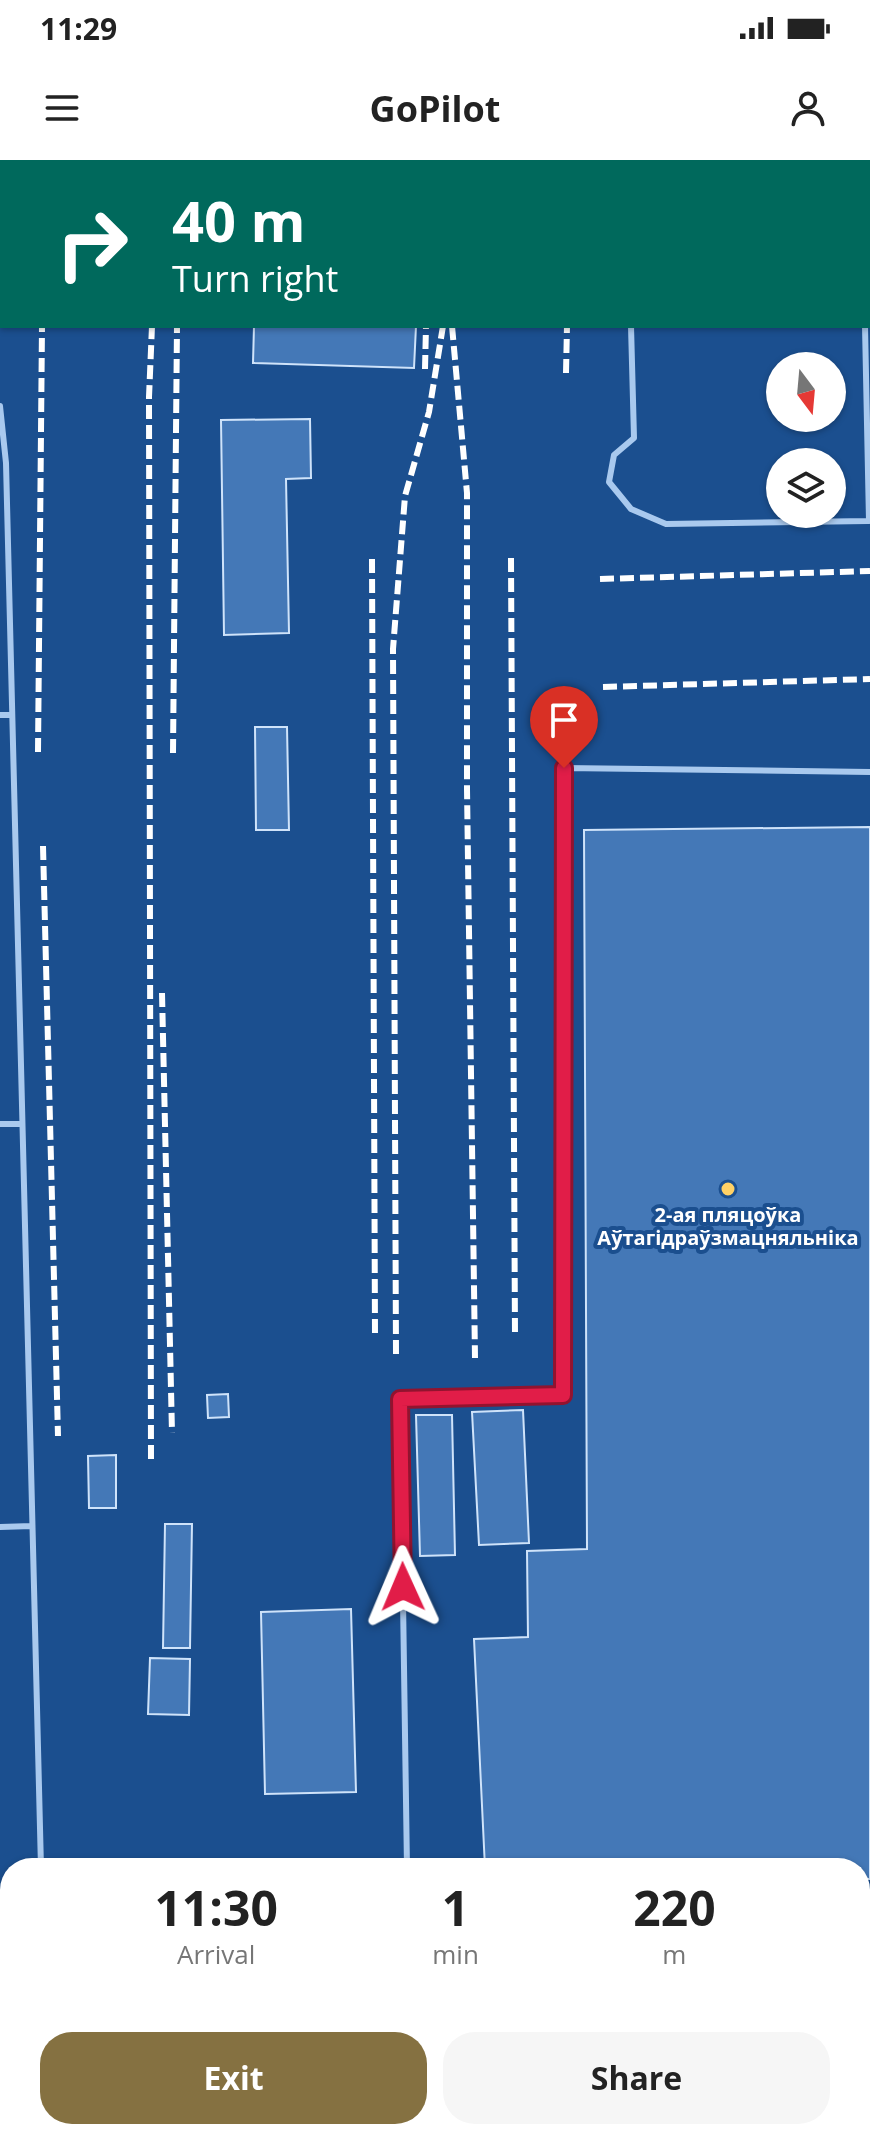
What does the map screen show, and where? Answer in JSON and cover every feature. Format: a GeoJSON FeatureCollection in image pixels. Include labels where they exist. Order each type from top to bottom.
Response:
{"type":"FeatureCollection","features":[{"type":"Feature","properties":{"kind":"lane"},"geometry":{"type":"LineString","coordinates":[[631,328],[634,438],[614,455],[609,482],[631,509],[666,524],[869,521],[865,328]]}},
{"type":"Feature","properties":{"kind":"lane"},"geometry":{"type":"LineString","coordinates":[[0,406],[6,463],[41,1858]]}},
{"type":"Feature","properties":{"kind":"lane"},"geometry":{"type":"LineString","coordinates":[[0,715],[12,715]]}},
{"type":"Feature","properties":{"kind":"lane"},"geometry":{"type":"LineString","coordinates":[[407,1858],[400,1399],[563,1395],[564,768],[870,772]]}},
{"type":"Feature","properties":{"kind":"lane"},"geometry":{"type":"LineString","coordinates":[[0,1124],[22,1124]]}},
{"type":"Feature","properties":{"kind":"lane"},"geometry":{"type":"LineString","coordinates":[[0,1527],[32,1526]]}},
{"type":"Feature","properties":{"kind":"building"},"geometry":{"type":"Polygon","coordinates":[[[254,328],[416,328],[414,368],[253,363],[254,328]]]}},
{"type":"Feature","properties":{"kind":"building"},"geometry":{"type":"Polygon","coordinates":[[[310,419],[311,478],[286,479],[289,633],[224,635],[221,420],[310,419]]]}},
{"type":"Feature","properties":{"kind":"building"},"geometry":{"type":"Polygon","coordinates":[[[255,727],[287,727],[289,830],[256,830],[255,727]]]}},
{"type":"Feature","properties":{"kind":"building","name":"2-ая пляцоўка Аўтагідраўзмацняльніка"},"geometry":{"type":"Polygon","coordinates":[[[870,827],[870,1858],[485,1858],[474,1639],[528,1637],[527,1551],[587,1549],[584,830],[870,827]]]}},
{"type":"Feature","properties":{"kind":"building"},"geometry":{"type":"Polygon","coordinates":[[[228,1394],[229,1417],[208,1418],[207,1395],[228,1394]]]}},
{"type":"Feature","properties":{"kind":"building"},"geometry":{"type":"Polygon","coordinates":[[[523,1410],[529,1543],[479,1545],[472,1412],[523,1410]]]}},
{"type":"Feature","properties":{"kind":"building"},"geometry":{"type":"Polygon","coordinates":[[[416,1415],[452,1415],[455,1555],[420,1556],[416,1415]]]}},
{"type":"Feature","properties":{"kind":"building"},"geometry":{"type":"Polygon","coordinates":[[[116,1455],[116,1508],[89,1508],[88,1456],[116,1455]]]}},
{"type":"Feature","properties":{"kind":"building"},"geometry":{"type":"Polygon","coordinates":[[[165,1524],[192,1524],[190,1648],[163,1648],[165,1524]]]}},
{"type":"Feature","properties":{"kind":"building"},"geometry":{"type":"Polygon","coordinates":[[[351,1609],[356,1792],[265,1794],[261,1612],[351,1609]]]}},
{"type":"Feature","properties":{"kind":"building"},"geometry":{"type":"Polygon","coordinates":[[[150,1658],[190,1659],[189,1715],[148,1714],[150,1658]]]}},
{"type":"Feature","properties":{"kind":"railway"},"geometry":{"type":"LineString","coordinates":[[38,752],[42,328]]}},
{"type":"Feature","properties":{"kind":"railway"},"geometry":{"type":"LineString","coordinates":[[151,1459],[149,397],[152,328]]}},
{"type":"Feature","properties":{"kind":"railway"},"geometry":{"type":"LineString","coordinates":[[173,753],[177,328]]}},
{"type":"Feature","properties":{"kind":"railway"},"geometry":{"type":"LineString","coordinates":[[425,369],[426,328]]}},
{"type":"Feature","properties":{"kind":"railway"},"geometry":{"type":"LineString","coordinates":[[396,1354],[393,649],[405,496],[429,412],[443,328]]}},
{"type":"Feature","properties":{"kind":"railway"},"geometry":{"type":"LineString","coordinates":[[452,328],[467,493],[467,789],[475,1358]]}},
{"type":"Feature","properties":{"kind":"railway"},"geometry":{"type":"LineString","coordinates":[[566,373],[567,328]]}},
{"type":"Feature","properties":{"kind":"railway"},"geometry":{"type":"LineString","coordinates":[[511,558],[515,1336]]}},
{"type":"Feature","properties":{"kind":"railway"},"geometry":{"type":"LineString","coordinates":[[372,559],[375,1336]]}},
{"type":"Feature","properties":{"kind":"railway"},"geometry":{"type":"LineString","coordinates":[[600,579],[870,571]]}},
{"type":"Feature","properties":{"kind":"railway"},"geometry":{"type":"LineString","coordinates":[[603,687],[870,679]]}},
{"type":"Feature","properties":{"kind":"railway"},"geometry":{"type":"LineString","coordinates":[[43,846],[58,1436]]}},
{"type":"Feature","properties":{"kind":"railway"},"geometry":{"type":"LineString","coordinates":[[162,993],[172,1433]]}},
{"type":"Feature","properties":{"kind":"place","name":"2-ая пляцоўка Аўтагідраўзмацняльніка"},"geometry":{"type":"Point","coordinates":[728,1189]}},
{"type":"Feature","properties":{"kind":"route"},"geometry":{"type":"LineString","coordinates":[[403,1587],[400,1399],[563,1395],[564,768]]}}]}
